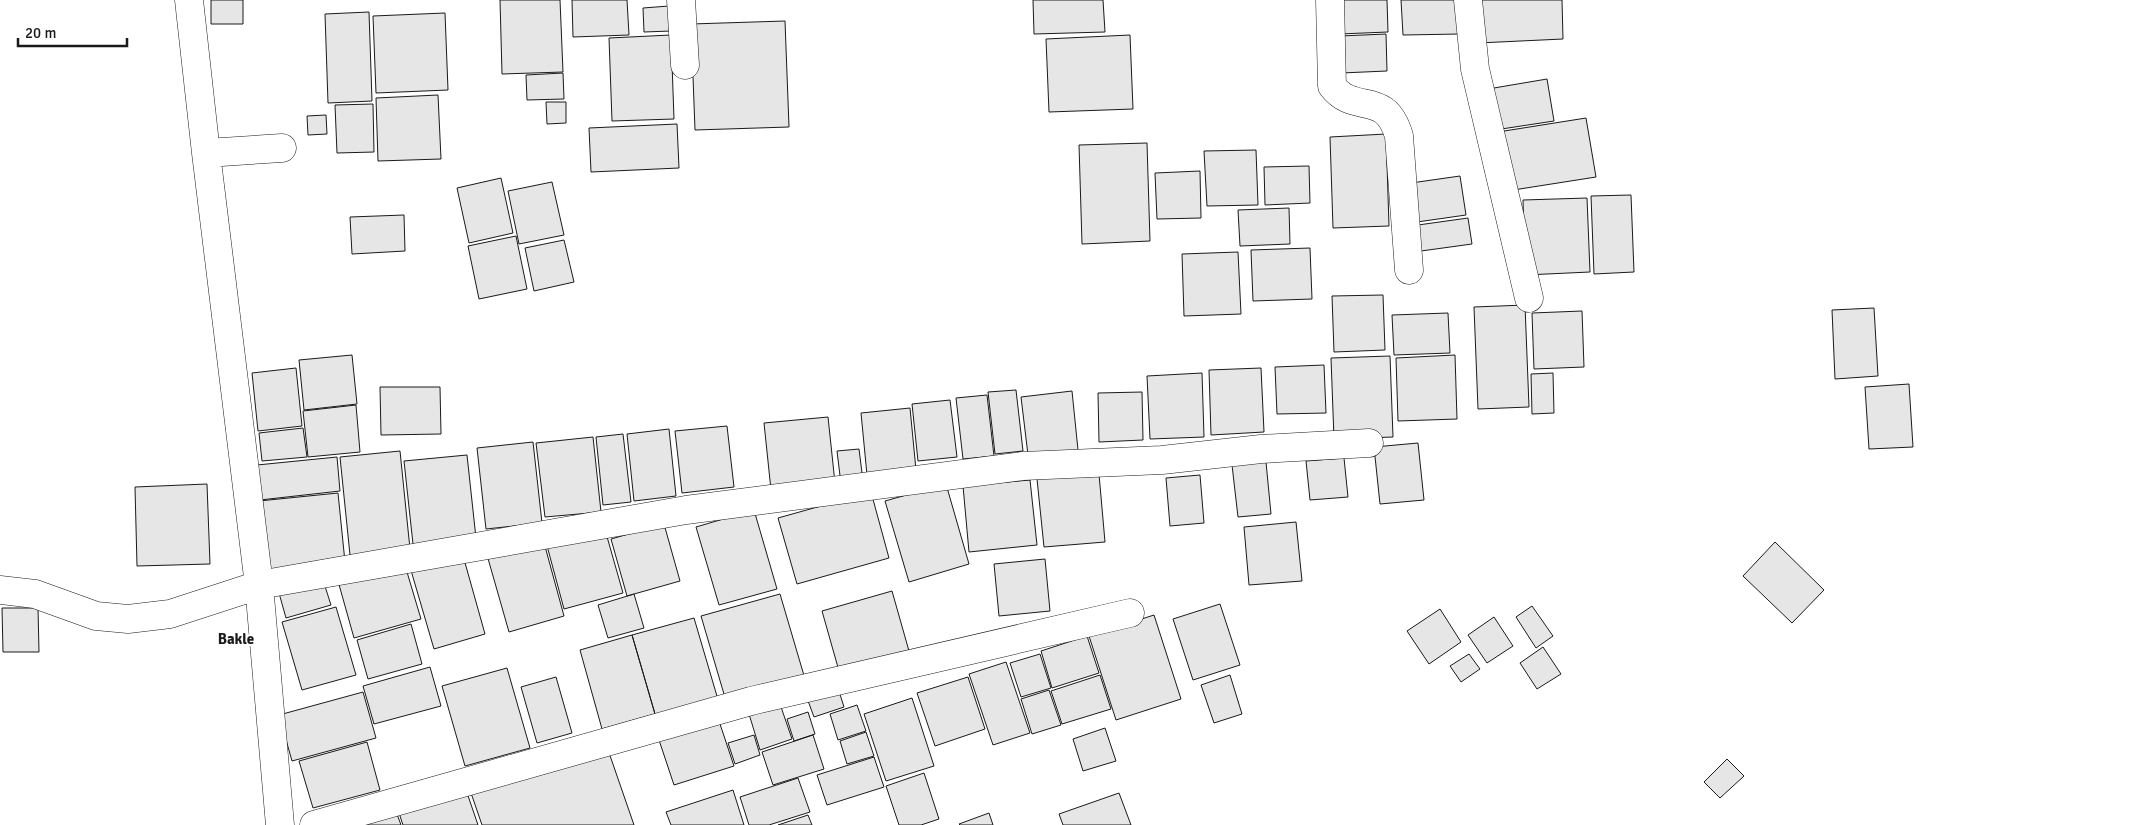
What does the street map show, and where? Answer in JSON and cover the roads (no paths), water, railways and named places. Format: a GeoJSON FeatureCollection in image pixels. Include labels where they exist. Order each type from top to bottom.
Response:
{"type":"FeatureCollection","features":[{"type":"Feature","properties":{"kind":"street"},"geometry":{"type":"LineString","coordinates":[[189,0],[259,585],[280,825]]}},
{"type":"Feature","properties":{"kind":"street"},"geometry":{"type":"LineString","coordinates":[[681,0],[685,65]]}},
{"type":"Feature","properties":{"kind":"street"},"geometry":{"type":"LineString","coordinates":[[1330,0],[1332,86],[1340,96],[1382,108],[1394,121],[1397,128],[1409,270]]}},
{"type":"Feature","properties":{"kind":"street"},"geometry":{"type":"LineString","coordinates":[[1468,0],[1475,69],[1529,298]]}},
{"type":"Feature","properties":{"kind":"street"},"geometry":{"type":"LineString","coordinates":[[206,153],[282,148]]}},
{"type":"Feature","properties":{"kind":"street"},"geometry":{"type":"LineString","coordinates":[[0,590],[35,594],[96,616],[128,619],[170,614],[259,585],[686,510],[1013,468],[1070,463],[1162,460],[1261,449],[1369,443]]}},
{"type":"Feature","properties":{"kind":"street"},"geometry":{"type":"LineString","coordinates":[[314,825],[751,701],[1130,613]]}},
{"type":"Feature","properties":{"kind":"district","name":"Bakle"},"geometry":{"type":"Point","coordinates":[236,639]}}]}
